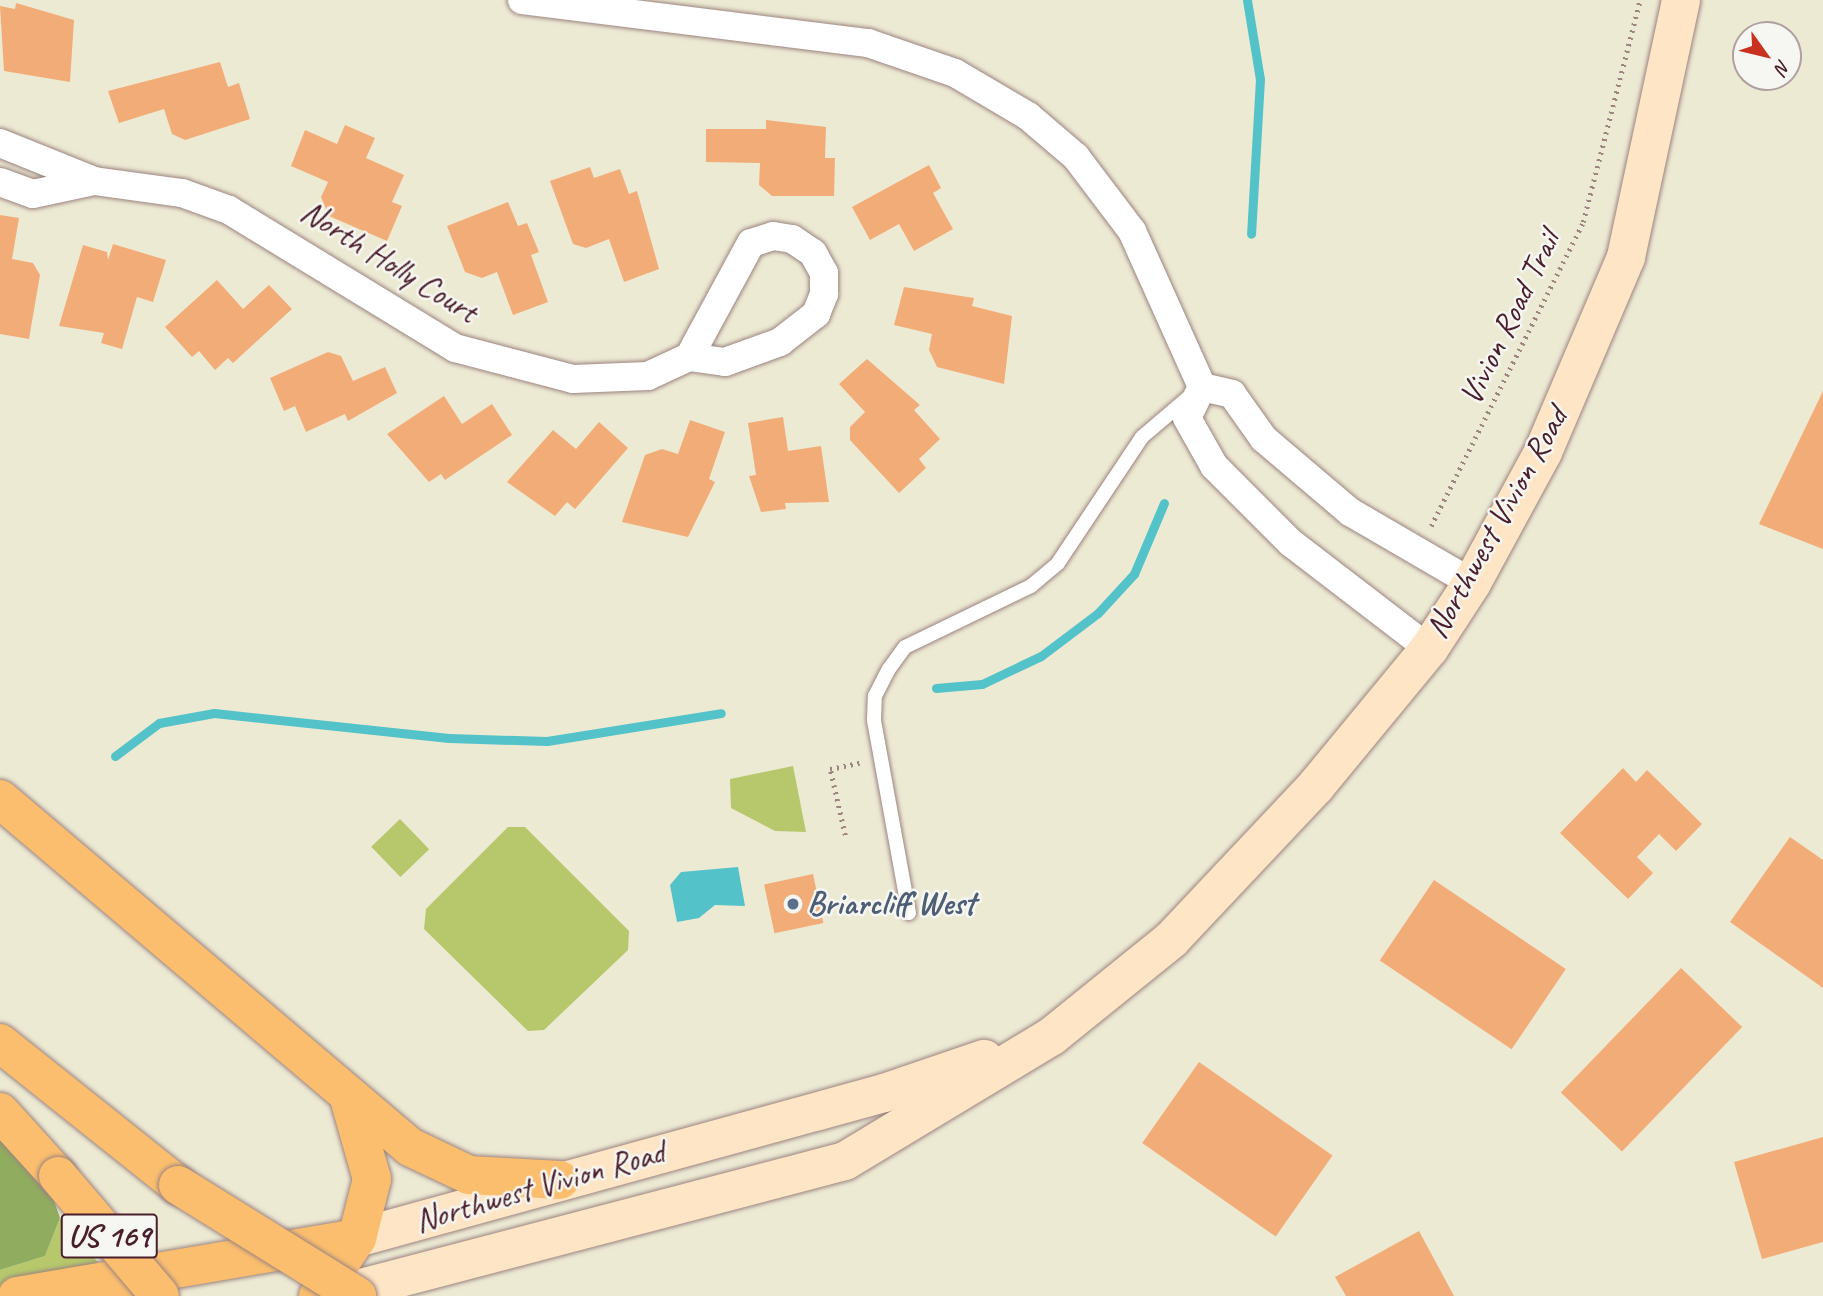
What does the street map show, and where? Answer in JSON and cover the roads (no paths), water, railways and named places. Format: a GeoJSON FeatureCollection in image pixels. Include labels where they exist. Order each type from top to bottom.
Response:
{"type":"FeatureCollection","features":[{"type":"Feature","properties":{"kind":"main road","name":"Northwest Vivion Road"},"geometry":{"type":"LineString","coordinates":[[331,1296],[845,1161],[1052,1036],[1172,939],[1316,786],[1429,649],[1472,583],[1543,452],[1626,257],[1681,0]]}},
{"type":"Feature","properties":{"kind":"main road"},"geometry":{"type":"LineString","coordinates":[[0,799],[350,1102],[410,1147],[469,1175],[560,1180]]}},
{"type":"Feature","properties":{"kind":"main road","name":"Northwest Vivion Road"},"geometry":{"type":"LineString","coordinates":[[17,1296],[357,1238],[884,1093],[1052,1036]]}},
{"type":"Feature","properties":{"kind":"main road"},"geometry":{"type":"LineString","coordinates":[[0,1043],[178,1185],[357,1296]]}},
{"type":"Feature","properties":{"kind":"main road"},"geometry":{"type":"LineString","coordinates":[[318,1296],[357,1238],[372,1179],[350,1102]]}},
{"type":"Feature","properties":{"kind":"main road","name":"US 169"},"geometry":{"type":"LineString","coordinates":[[0,1112],[58,1175],[160,1296]]}},
{"type":"Feature","properties":{"kind":"street"},"geometry":{"type":"LineString","coordinates":[[522,0],[828,36],[904,52],[955,73],[1028,116],[1097,180],[1132,231],[1202,387],[1187,418],[1214,466],[1291,543],[1429,649]]}},
{"type":"Feature","properties":{"kind":"street","name":"North Holly Court"},"geometry":{"type":"LineString","coordinates":[[0,143],[94,181],[182,193],[229,210],[455,348],[528,372],[611,380],[648,376],[689,357],[734,359],[803,327],[824,295],[824,273],[813,253],[792,239],[751,243],[689,357]]}},
{"type":"Feature","properties":{"kind":"street","name":"North Holly Court"},"geometry":{"type":"LineString","coordinates":[[0,182],[33,194],[94,181]]}},
{"type":"Feature","properties":{"kind":"street"},"geometry":{"type":"LineString","coordinates":[[1202,387],[1232,394],[1301,475],[1472,583]]}},
{"type":"Feature","properties":{"kind":"lane"},"geometry":{"type":"LineString","coordinates":[[909,913],[881,758],[875,696],[905,647],[1031,586],[1058,563],[1142,437],[1202,387]]}},
{"type":"Feature","properties":{"kind":"water"},"geometry":{"type":"Polygon","coordinates":[[[738,867],[745,906],[715,905],[699,918],[677,922],[670,885],[681,872],[738,867]]]}},
{"type":"Feature","properties":{"kind":"waterway"},"geometry":{"type":"LineString","coordinates":[[1247,0],[1260,79],[1251,234]]}},
{"type":"Feature","properties":{"kind":"waterway"},"geometry":{"type":"LineString","coordinates":[[936,688],[982,684],[1041,656],[1098,613],[1134,574],[1164,503]]}},
{"type":"Feature","properties":{"kind":"waterway"},"geometry":{"type":"LineString","coordinates":[[115,756],[159,723],[214,713],[449,738],[547,741],[721,713]]}},
{"type":"Feature","properties":{"kind":"place","name":"Briarcliff West"},"geometry":{"type":"Point","coordinates":[793,904]}}]}
